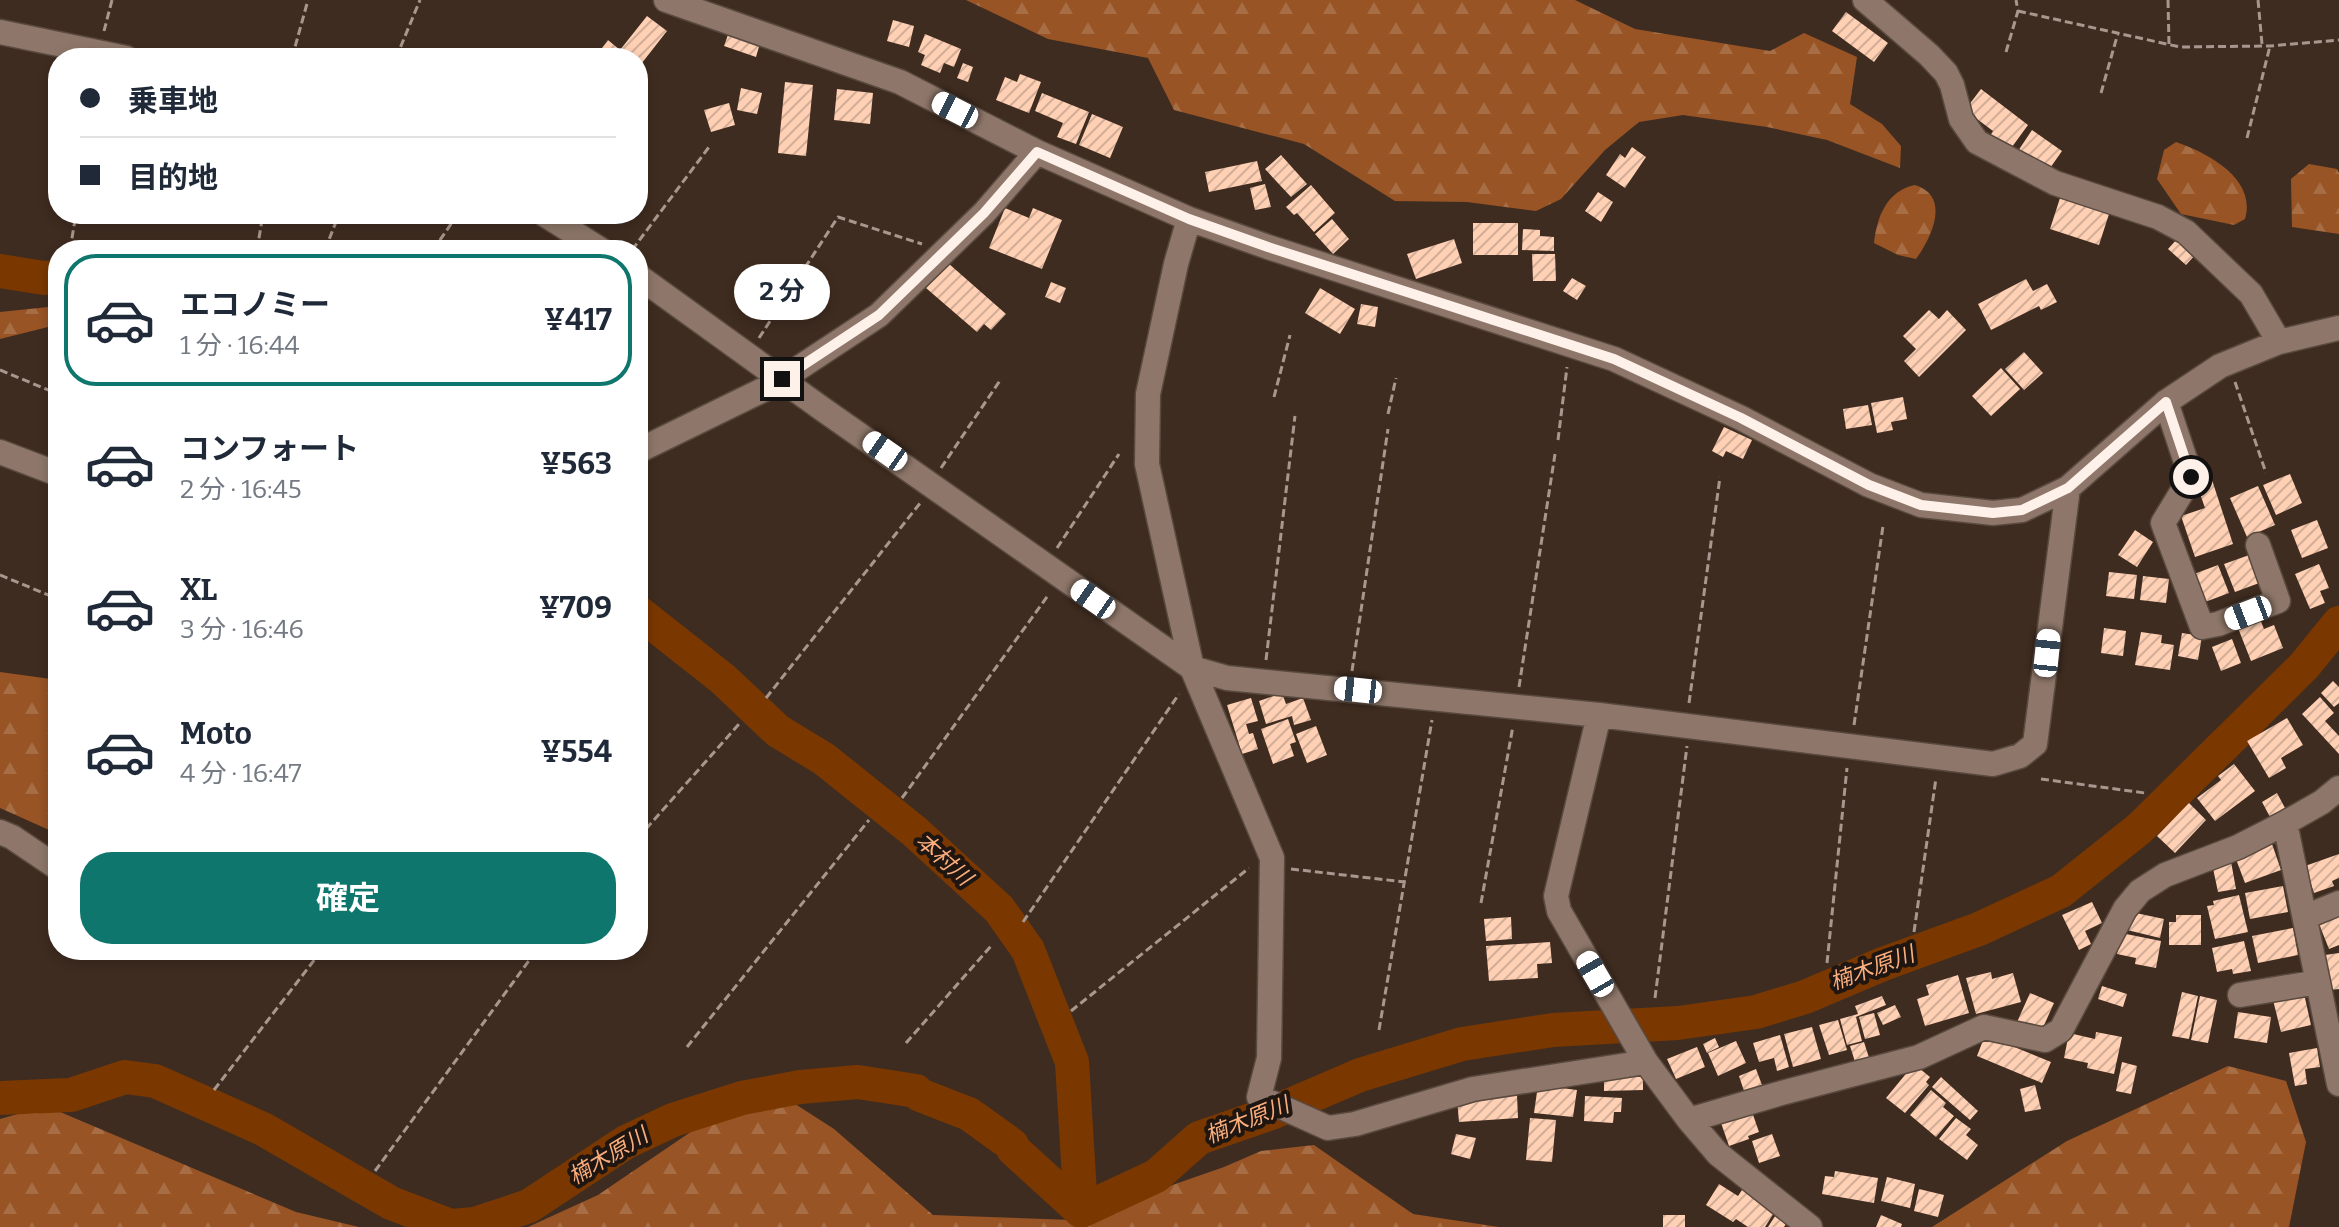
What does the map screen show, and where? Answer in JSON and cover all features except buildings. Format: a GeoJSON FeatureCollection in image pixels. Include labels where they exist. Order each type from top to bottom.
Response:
{"type":"FeatureCollection","features":[{"type":"Feature","properties":{"kind":"street"},"geometry":{"type":"LineString","coordinates":[[666,0],[900,82],[1037,152],[1189,219],[1614,359],[1741,418],[1869,485],[1921,505],[1993,513],[2022,510],[2068,488],[2166,402],[2220,366],[2279,342],[2339,328]]}},
{"type":"Feature","properties":{"kind":"street"},"geometry":{"type":"LineString","coordinates":[[1865,0],[1946,73],[1961,119],[1977,142],[2055,183],[2158,217],[2186,232],[2251,294],[2279,342]]}},
{"type":"Feature","properties":{"kind":"street"},"geometry":{"type":"LineString","coordinates":[[0,32],[78,48]]}},
{"type":"Feature","properties":{"kind":"street"},"geometry":{"type":"LineString","coordinates":[[648,446],[782,379],[879,315],[984,213],[1037,152]]}},
{"type":"Feature","properties":{"kind":"street"},"geometry":{"type":"LineString","coordinates":[[1189,219],[1148,394],[1147,464],[1188,678],[1272,858],[1269,1058],[1259,1097],[1328,1128],[1355,1124],[1473,1089],[1642,1055]]}},
{"type":"Feature","properties":{"kind":"street"},"geometry":{"type":"LineString","coordinates":[[560,224],[585,240]]}},
{"type":"Feature","properties":{"kind":"street"},"geometry":{"type":"LineString","coordinates":[[648,283],[1188,678],[1227,678],[1599,715],[1993,764],[2020,756],[2035,744],[2068,488]]}},
{"type":"Feature","properties":{"kind":"street"},"geometry":{"type":"LineString","coordinates":[[2166,402],[2191,477],[2163,523],[2202,627],[2278,601],[2258,545]]}},
{"type":"Feature","properties":{"kind":"street"},"geometry":{"type":"LineString","coordinates":[[0,452],[48,470]]}},
{"type":"Feature","properties":{"kind":"street"},"geometry":{"type":"LineString","coordinates":[[1599,715],[1556,896],[1559,911],[1642,1055],[1689,1120],[1718,1154],[1810,1227]]}},
{"type":"Feature","properties":{"kind":"street"},"geometry":{"type":"LineString","coordinates":[[1689,1120],[1919,1057],[1984,1027],[2045,1040],[2061,1030],[2125,909],[2140,891],[2165,875],[2238,847],[2285,823],[2322,802],[2339,788]]}},
{"type":"Feature","properties":{"kind":"street"},"geometry":{"type":"LineString","coordinates":[[2285,823],[2339,1084]]}},
{"type":"Feature","properties":{"kind":"street"},"geometry":{"type":"LineString","coordinates":[[0,832],[48,861]]}},
{"type":"Feature","properties":{"kind":"street"},"geometry":{"type":"LineString","coordinates":[[2305,917],[2339,903]]}},
{"type":"Feature","properties":{"kind":"street"},"geometry":{"type":"LineString","coordinates":[[2240,995],[2318,982]]}},
{"type":"Feature","properties":{"kind":"path"},"geometry":{"type":"LineString","coordinates":[[102,41],[112,0]]}},
{"type":"Feature","properties":{"kind":"path"},"geometry":{"type":"LineString","coordinates":[[295,48],[308,0]]}},
{"type":"Feature","properties":{"kind":"path"},"geometry":{"type":"LineString","coordinates":[[400,48],[420,0]]}},
{"type":"Feature","properties":{"kind":"path"},"geometry":{"type":"LineString","coordinates":[[2006,52],[2018,11],[2016,0]]}},
{"type":"Feature","properties":{"kind":"path"},"geometry":{"type":"LineString","coordinates":[[2168,0],[2169,44]]}},
{"type":"Feature","properties":{"kind":"path"},"geometry":{"type":"LineString","coordinates":[[2258,0],[2262,46]]}},
{"type":"Feature","properties":{"kind":"path"},"geometry":{"type":"LineString","coordinates":[[2018,11],[2180,47],[2270,46],[2339,40]]}},
{"type":"Feature","properties":{"kind":"path"},"geometry":{"type":"LineString","coordinates":[[2101,93],[2118,33]]}},
{"type":"Feature","properties":{"kind":"path"},"geometry":{"type":"LineString","coordinates":[[2247,138],[2270,46]]}},
{"type":"Feature","properties":{"kind":"path"},"geometry":{"type":"LineString","coordinates":[[639,240],[709,147]]}},
{"type":"Feature","properties":{"kind":"path"},"geometry":{"type":"LineString","coordinates":[[755,344],[838,217],[934,247]]}},
{"type":"Feature","properties":{"kind":"path"},"geometry":{"type":"LineString","coordinates":[[1274,397],[1290,335]]}},
{"type":"Feature","properties":{"kind":"path"},"geometry":{"type":"LineString","coordinates":[[1558,440],[1568,363]]}},
{"type":"Feature","properties":{"kind":"path"},"geometry":{"type":"LineString","coordinates":[[0,370],[48,390]]}},
{"type":"Feature","properties":{"kind":"path"},"geometry":{"type":"LineString","coordinates":[[2233,374],[2266,473]]}},
{"type":"Feature","properties":{"kind":"path"},"geometry":{"type":"LineString","coordinates":[[1388,414],[1396,378]]}},
{"type":"Feature","properties":{"kind":"path"},"geometry":{"type":"LineString","coordinates":[[935,477],[1001,379]]}},
{"type":"Feature","properties":{"kind":"path"},"geometry":{"type":"LineString","coordinates":[[1266,660],[1295,416]]}},
{"type":"Feature","properties":{"kind":"path"},"geometry":{"type":"LineString","coordinates":[[1352,671],[1388,429]]}},
{"type":"Feature","properties":{"kind":"path"},"geometry":{"type":"LineString","coordinates":[[1050,557],[1119,454]]}},
{"type":"Feature","properties":{"kind":"path"},"geometry":{"type":"LineString","coordinates":[[1518,693],[1555,454]]}},
{"type":"Feature","properties":{"kind":"path"},"geometry":{"type":"LineString","coordinates":[[1687,715],[1720,477]]}},
{"type":"Feature","properties":{"kind":"path"},"geometry":{"type":"LineString","coordinates":[[766,698],[924,499]]}},
{"type":"Feature","properties":{"kind":"path"},"geometry":{"type":"LineString","coordinates":[[1853,737],[1883,526]]}},
{"type":"Feature","properties":{"kind":"path"},"geometry":{"type":"LineString","coordinates":[[0,575],[48,595]]}},
{"type":"Feature","properties":{"kind":"path"},"geometry":{"type":"LineString","coordinates":[[902,798],[1051,590]]}},
{"type":"Feature","properties":{"kind":"path"},"geometry":{"type":"LineString","coordinates":[[1023,922],[1188,678]]}},
{"type":"Feature","properties":{"kind":"path"},"geometry":{"type":"LineString","coordinates":[[1379,1030],[1434,712]]}},
{"type":"Feature","properties":{"kind":"path"},"geometry":{"type":"LineString","coordinates":[[1481,903],[1514,723]]}},
{"type":"Feature","properties":{"kind":"path"},"geometry":{"type":"LineString","coordinates":[[648,827],[739,724]]}},
{"type":"Feature","properties":{"kind":"path"},"geometry":{"type":"LineString","coordinates":[[1655,998],[1687,746]]}},
{"type":"Feature","properties":{"kind":"path"},"geometry":{"type":"LineString","coordinates":[[1827,963],[1847,764]]}},
{"type":"Feature","properties":{"kind":"path"},"geometry":{"type":"LineString","coordinates":[[1914,932],[1936,775]]}},
{"type":"Feature","properties":{"kind":"path"},"geometry":{"type":"LineString","coordinates":[[2041,779],[2145,793]]}},
{"type":"Feature","properties":{"kind":"path"},"geometry":{"type":"LineString","coordinates":[[687,1047],[869,820]]}},
{"type":"Feature","properties":{"kind":"path"},"geometry":{"type":"LineString","coordinates":[[1071,1011],[1258,860]]}},
{"type":"Feature","properties":{"kind":"path"},"geometry":{"type":"LineString","coordinates":[[1284,868],[1405,882]]}},
{"type":"Feature","properties":{"kind":"path"},"geometry":{"type":"LineString","coordinates":[[906,1043],[991,946]]}},
{"type":"Feature","properties":{"kind":"path"},"geometry":{"type":"LineString","coordinates":[[214,1090],[314,960]]}},
{"type":"Feature","properties":{"kind":"path"},"geometry":{"type":"LineString","coordinates":[[375,1171],[529,960]]}},
{"type":"Feature","properties":{"kind":"green space"},"geometry":{"type":"Polygon","coordinates":[[[966,0],[1575,0],[1635,29],[1770,51],[1804,33],[1857,57],[1850,104],[1882,124],[1901,146],[1900,168],[1827,140],[1767,127],[1683,115],[1639,122],[1605,150],[1561,199],[1536,211],[1467,202],[1395,201],[1304,144],[1174,110],[1148,58],[1048,39],[966,0]]]}},
{"type":"Feature","properties":{"kind":"green space"},"geometry":{"type":"Polygon","coordinates":[[[2176,142],[2215,161],[2237,180],[2247,205],[2245,219],[2234,225],[2181,214],[2157,179],[2164,150],[2176,142]]]}},
{"type":"Feature","properties":{"kind":"green space"},"geometry":{"type":"Polygon","coordinates":[[[2309,164],[2337,169],[2339,173],[2339,234],[2292,227],[2291,179],[2309,164]]]}},
{"type":"Feature","properties":{"kind":"green space"},"geometry":{"type":"Polygon","coordinates":[[[1915,185],[1926,190],[1933,198],[1935,207],[1928,240],[1916,259],[1898,255],[1874,243],[1885,206],[1897,193],[1915,185]]]}},
{"type":"Feature","properties":{"kind":"green space"},"geometry":{"type":"Polygon","coordinates":[[[48,307],[48,327],[0,339],[0,312],[48,307]]]}},
{"type":"Feature","properties":{"kind":"green space"},"geometry":{"type":"Polygon","coordinates":[[[0,672],[48,679],[48,830],[0,808],[0,672]]]}},
{"type":"Feature","properties":{"kind":"green space"},"geometry":{"type":"Polygon","coordinates":[[[2228,1066],[2286,1081],[2306,1142],[2289,1227],[1932,1227],[2067,1141],[2228,1066]]]}},
{"type":"Feature","properties":{"kind":"green space"},"geometry":{"type":"Polygon","coordinates":[[[789,1100],[834,1129],[933,1215],[1072,1220],[1261,1151],[1314,1145],[1413,1214],[1499,1227],[528,1227],[598,1195],[695,1129],[789,1100]]]}},
{"type":"Feature","properties":{"kind":"green space"},"geometry":{"type":"Polygon","coordinates":[[[46,1106],[296,1212],[359,1227],[0,1227],[0,1119],[46,1106]]]}},
{"type":"Feature","properties":{"kind":"waterway","name":"本村川"},"geometry":{"type":"LineString","coordinates":[[0,271],[48,278]]}},
{"type":"Feature","properties":{"kind":"waterway","name":"本村川"},"geometry":{"type":"LineString","coordinates":[[648,620],[723,679],[778,731],[824,759],[914,831],[999,909],[1028,950],[1072,1062],[1081,1211]]}},
{"type":"Feature","properties":{"kind":"waterway","name":"楠木原川"},"geometry":{"type":"LineString","coordinates":[[1081,1211],[1156,1176],[1199,1138],[1274,1112],[1360,1075],[1462,1044],[1553,1030],[1678,1023],[1756,1012],[1805,997],[1979,929],[2061,891],[2140,828],[2304,666],[2339,623]]}},
{"type":"Feature","properties":{"kind":"waterway","name":"楠木原川"},"geometry":{"type":"LineString","coordinates":[[0,1098],[71,1095],[125,1077],[155,1081],[263,1129],[391,1203],[451,1226],[475,1224],[529,1206],[626,1142],[673,1120],[742,1098],[800,1087],[858,1082],[916,1091],[969,1114],[1012,1145],[1081,1211]]}},
{"type":"Feature","properties":{"kind":"route"},"geometry":{"type":"LineString","coordinates":[[782,379],[879,315],[984,213],[1037,152],[1189,219],[1614,359],[1741,418],[1869,485],[1921,505],[1993,513],[2022,510],[2068,488],[2166,402],[2191,477]]}}]}
